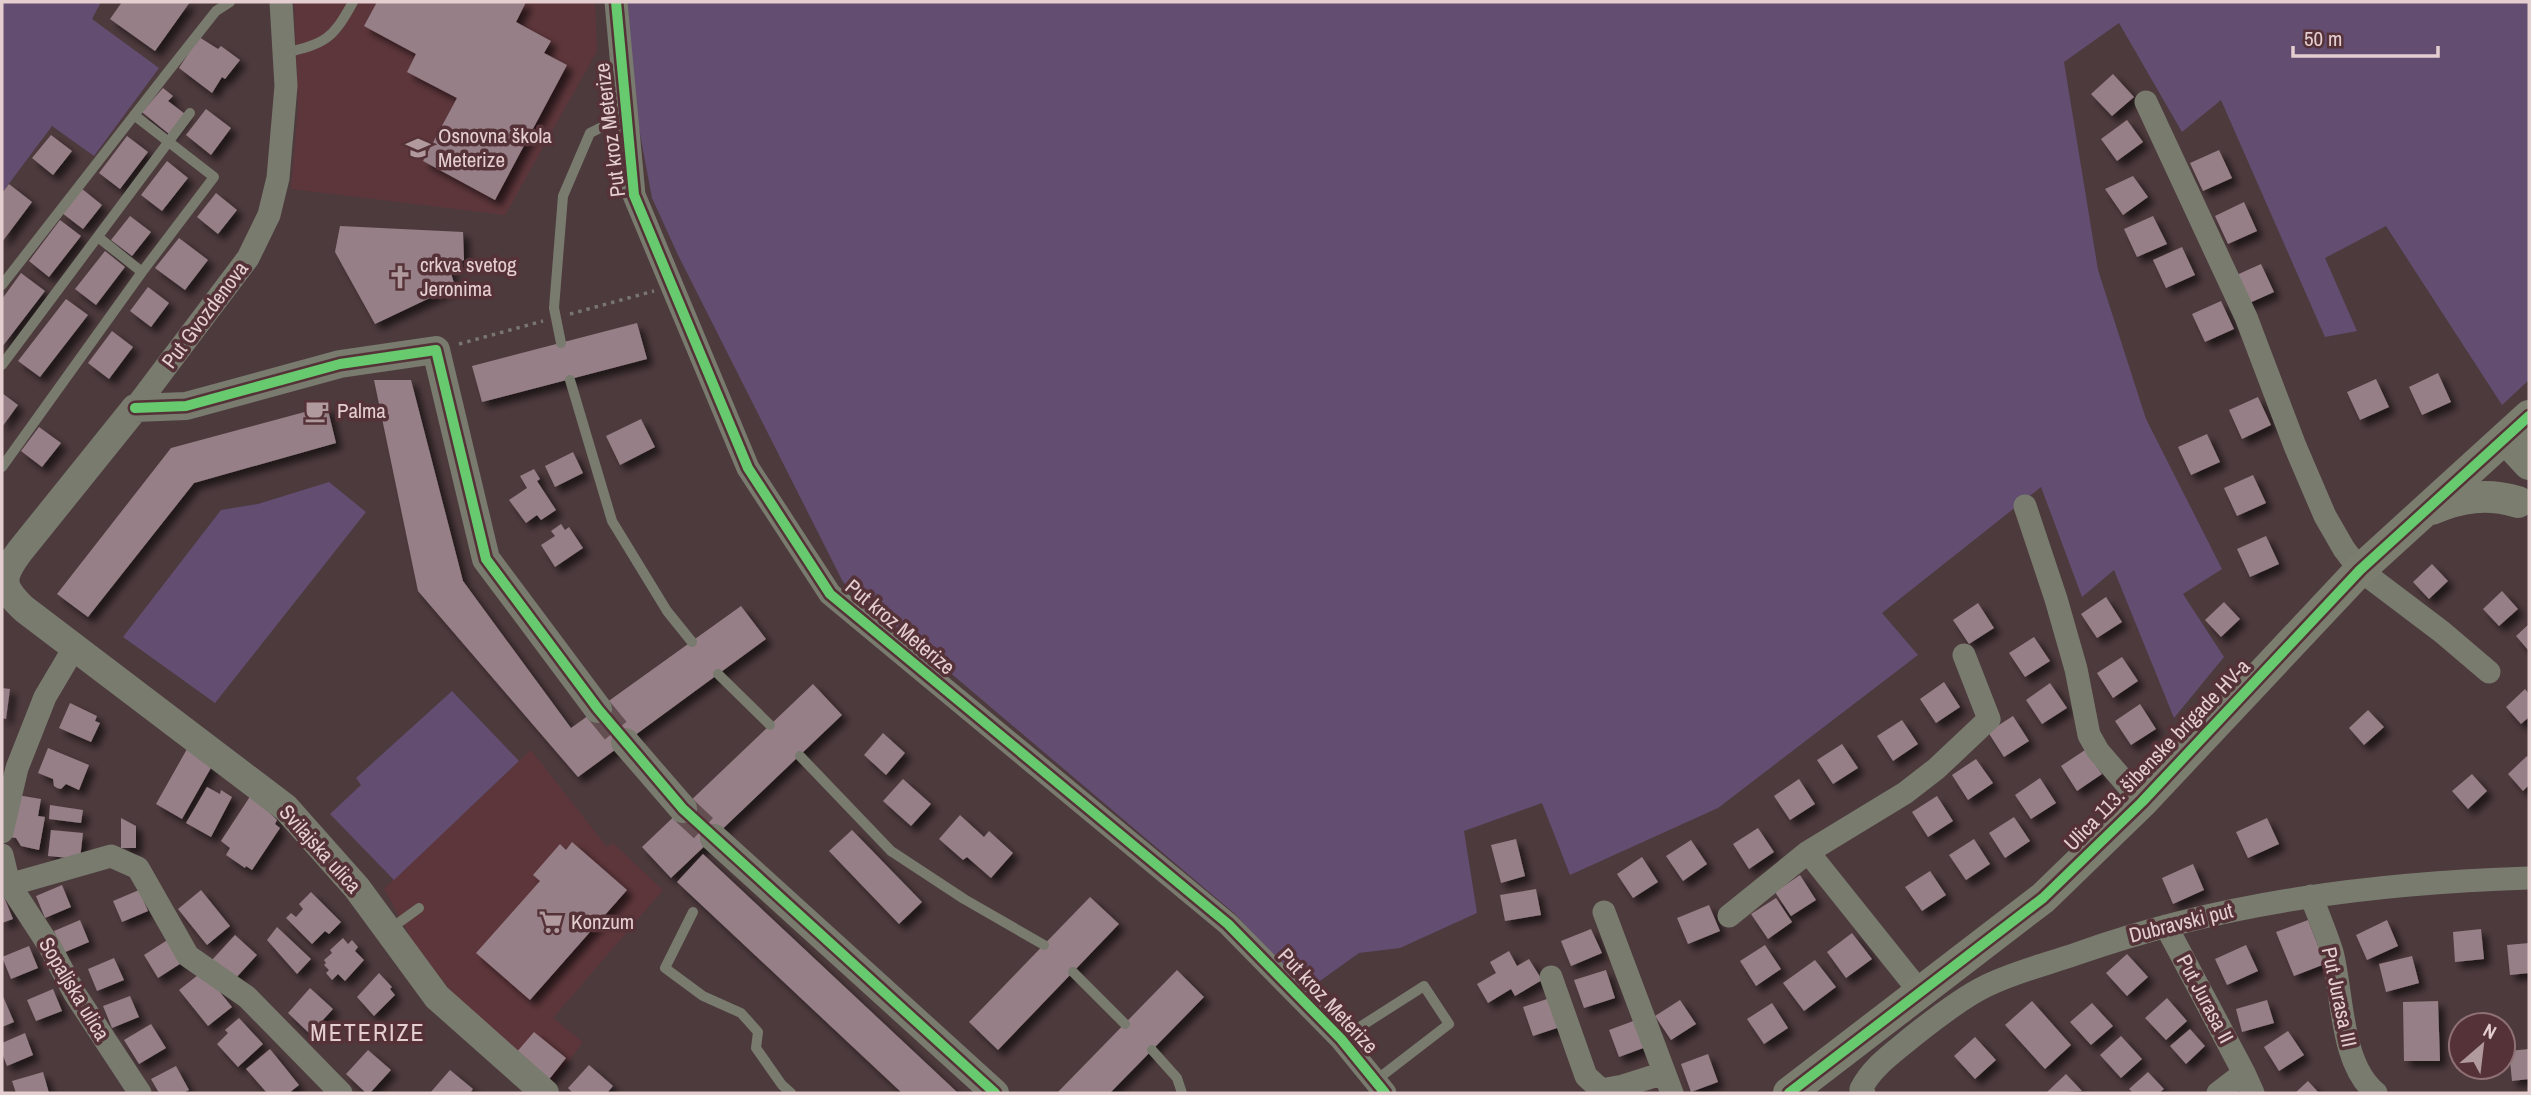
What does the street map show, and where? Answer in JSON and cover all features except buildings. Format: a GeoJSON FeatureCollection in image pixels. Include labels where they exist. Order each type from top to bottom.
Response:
{"type":"FeatureCollection","features":[{"type":"Feature","properties":{"kind":"main road","name":"Ulica 113. šibenske brigade HV-a"},"geometry":{"type":"LineString","coordinates":[[1789,1093],[2043,898],[2142,802],[2360,570],[2529,416]]}},
{"type":"Feature","properties":{"kind":"main road"},"geometry":{"type":"LineString","coordinates":[[2524,507],[2499,473],[2494,460],[2500,443],[2529,464]]}},
{"type":"Feature","properties":{"kind":"main road"},"geometry":{"type":"LineString","coordinates":[[2421,514],[2460,498],[2499,496],[2524,507]]}},
{"type":"Feature","properties":{"kind":"street","name":"Put Gvozdenova"},"geometry":{"type":"LineString","coordinates":[[2,581],[11,562],[135,408],[248,258],[269,215],[278,178],[286,86],[281,2]]}},
{"type":"Feature","properties":{"kind":"street","name":"Put kroz Meterize"},"geometry":{"type":"LineString","coordinates":[[616,2],[634,195],[748,468],[830,594],[1228,924],[1341,1039],[1380,1087]]}},
{"type":"Feature","properties":{"kind":"street"},"geometry":{"type":"LineString","coordinates":[[2146,102],[2246,317],[2295,446],[2325,516],[2344,549],[2360,570],[2442,632],[2489,672]]}},
{"type":"Feature","properties":{"kind":"street"},"geometry":{"type":"LineString","coordinates":[[135,408],[186,406],[340,364],[436,350],[486,559],[597,709]]}},
{"type":"Feature","properties":{"kind":"street","name":"Ulica 113. šibenske brigade HV-a"},"geometry":{"type":"LineString","coordinates":[[2025,506],[2076,669],[2089,735],[2098,751],[2142,802]]}},
{"type":"Feature","properties":{"kind":"street","name":"Svilajska ulica"},"geometry":{"type":"LineString","coordinates":[[2,581],[11,598],[286,808],[349,878],[437,997],[545,1093]]}},
{"type":"Feature","properties":{"kind":"street"},"geometry":{"type":"LineString","coordinates":[[2,832],[17,768],[45,697],[74,648]]}},
{"type":"Feature","properties":{"kind":"street"},"geometry":{"type":"LineString","coordinates":[[1729,916],[1808,852],[1905,793],[1936,769],[1989,719],[1964,655]]}},
{"type":"Feature","properties":{"kind":"street"},"geometry":{"type":"LineString","coordinates":[[625,742],[683,809]]}},
{"type":"Feature","properties":{"kind":"street"},"geometry":{"type":"LineString","coordinates":[[714,838],[995,1093]]}},
{"type":"Feature","properties":{"kind":"street"},"geometry":{"type":"LineString","coordinates":[[1808,852],[1920,992]]}},
{"type":"Feature","properties":{"kind":"street"},"geometry":{"type":"LineString","coordinates":[[2,855],[6,885],[111,856],[138,868],[188,956],[247,997],[341,1093]]}},
{"type":"Feature","properties":{"kind":"street","name":"Dubravski put"},"geometry":{"type":"LineString","coordinates":[[1866,1083],[1922,1029],[1986,986],[2123,937],[2218,912],[2311,896],[2442,881],[2529,878]]}},
{"type":"Feature","properties":{"kind":"street","name":"Sopaljska ulica"},"geometry":{"type":"LineString","coordinates":[[6,885],[50,947],[75,995],[140,1093]]}},
{"type":"Feature","properties":{"kind":"street","name":"Put Jurasa III"},"geometry":{"type":"LineString","coordinates":[[2311,896],[2332,951],[2353,1059],[2365,1084],[2375,1093]]}},
{"type":"Feature","properties":{"kind":"street"},"geometry":{"type":"LineString","coordinates":[[1551,977],[1586,1076],[1601,1090],[1668,1083],[1604,912]]}},
{"type":"Feature","properties":{"kind":"street","name":"Put Jurasa II"},"geometry":{"type":"LineString","coordinates":[[2166,926],[2249,1083],[2218,1093]]}},
{"type":"Feature","properties":{"kind":"lane"},"geometry":{"type":"LineString","coordinates":[[2,285],[216,11],[230,2]]}},
{"type":"Feature","properties":{"kind":"lane"},"geometry":{"type":"LineString","coordinates":[[284,53],[328,39],[338,30],[353,2]]}},
{"type":"Feature","properties":{"kind":"lane"},"geometry":{"type":"LineString","coordinates":[[2,365],[190,113]]}},
{"type":"Feature","properties":{"kind":"lane"},"geometry":{"type":"LineString","coordinates":[[2,467],[214,177],[134,115]]}},
{"type":"Feature","properties":{"kind":"lane","name":"Put kroz Meterize"},"geometry":{"type":"LineString","coordinates":[[561,343],[554,308],[563,196],[590,133],[626,115]]}},
{"type":"Feature","properties":{"kind":"lane"},"geometry":{"type":"LineString","coordinates":[[98,237],[142,272]]}},
{"type":"Feature","properties":{"kind":"lane"},"geometry":{"type":"LineString","coordinates":[[570,380],[612,521],[667,611],[692,642]]}},
{"type":"Feature","properties":{"kind":"lane"},"geometry":{"type":"LineString","coordinates":[[718,674],[770,725]]}},
{"type":"Feature","properties":{"kind":"lane"},"geometry":{"type":"LineString","coordinates":[[800,756],[891,851],[964,899],[1044,945]]}},
{"type":"Feature","properties":{"kind":"lane"},"geometry":{"type":"LineString","coordinates":[[387,930],[419,908]]}},
{"type":"Feature","properties":{"kind":"lane"},"geometry":{"type":"LineString","coordinates":[[693,912],[665,968],[703,996],[741,1013],[758,1032],[756,1048],[782,1085],[791,1093]]}},
{"type":"Feature","properties":{"kind":"lane"},"geometry":{"type":"LineString","coordinates":[[1073,972],[1125,1024]]}},
{"type":"Feature","properties":{"kind":"lane"},"geometry":{"type":"LineString","coordinates":[[1341,1039],[1424,986],[1449,1024],[1380,1087]]}},
{"type":"Feature","properties":{"kind":"lane"},"geometry":{"type":"LineString","coordinates":[[1152,1050],[1177,1078],[1182,1093]]}},
{"type":"Feature","properties":{"kind":"shaded area"},"geometry":{"type":"Polygon","coordinates":[[[2,2],[101,2],[92,19],[159,68],[94,156],[52,126],[2,193],[2,2]]]}},
{"type":"Feature","properties":{"kind":"shaded area","name":"Osnovna škola Meterize"},"geometry":{"type":"Polygon","coordinates":[[[294,2],[595,2],[597,51],[505,215],[291,189],[298,108],[294,2]]]}},
{"type":"Feature","properties":{"kind":"shaded area"},"geometry":{"type":"Polygon","coordinates":[[[627,2],[2529,2],[2529,380],[2502,405],[2386,226],[2325,258],[2357,331],[2325,337],[2221,100],[2182,132],[2119,23],[2064,62],[2098,270],[2146,419],[2222,569],[2183,594],[2224,657],[2174,718],[2114,570],[2082,597],[2041,487],[1882,613],[1918,655],[1718,808],[1570,875],[1542,803],[1464,831],[1477,913],[1400,948],[1359,953],[1306,991],[1235,914],[843,582],[678,255],[652,198],[637,118],[627,2]]]}},
{"type":"Feature","properties":{"kind":"shaded area"},"geometry":{"type":"Polygon","coordinates":[[[329,482],[366,512],[215,703],[123,637],[221,510],[258,504],[329,482]]]}},
{"type":"Feature","properties":{"kind":"shaded area"},"geometry":{"type":"Polygon","coordinates":[[[452,691],[519,761],[394,880],[330,814],[361,785],[356,778],[452,691]]]}},
{"type":"Feature","properties":{"kind":"shaded area"},"geometry":{"type":"Polygon","coordinates":[[[531,750],[607,847],[613,843],[663,890],[553,1018],[583,1042],[550,1086],[460,1002],[416,947],[384,889],[531,750]]]}},
{"type":"Feature","properties":{"kind":"tunnel"},"geometry":{"type":"LineString","coordinates":[[598,709],[625,742]]}},
{"type":"Feature","properties":{"kind":"tunnel"},"geometry":{"type":"LineString","coordinates":[[683,809],[714,838]]}},
{"type":"Feature","properties":{"kind":"cycle path"},"geometry":{"type":"LineString","coordinates":[[616,2],[634,195],[748,468],[830,594],[1228,924],[1341,1039],[1385,1093]]}},
{"type":"Feature","properties":{"kind":"cycle path"},"geometry":{"type":"LineString","coordinates":[[135,408],[186,406],[340,364],[436,350],[486,559],[598,709],[683,809],[995,1093]]}},
{"type":"Feature","properties":{"kind":"cycle path"},"geometry":{"type":"LineString","coordinates":[[1789,1093],[2043,898],[2142,802],[2360,570],[2529,416]]}},
{"type":"Feature","properties":{"kind":"place","name":"Osnovna škola Meterize"},"geometry":{"type":"Point","coordinates":[418,148]}},
{"type":"Feature","properties":{"kind":"place","name":"crkva svetog Jeronima"},"geometry":{"type":"Point","coordinates":[400,277]}},
{"type":"Feature","properties":{"kind":"place","name":"Palma"},"geometry":{"type":"Point","coordinates":[317,411]}},
{"type":"Feature","properties":{"kind":"place","name":"Konzum"},"geometry":{"type":"Point","coordinates":[551,922]}},
{"type":"Feature","properties":{"kind":"district","name":"METERIZE"},"geometry":{"type":"Point","coordinates":[368,1033]}}]}
